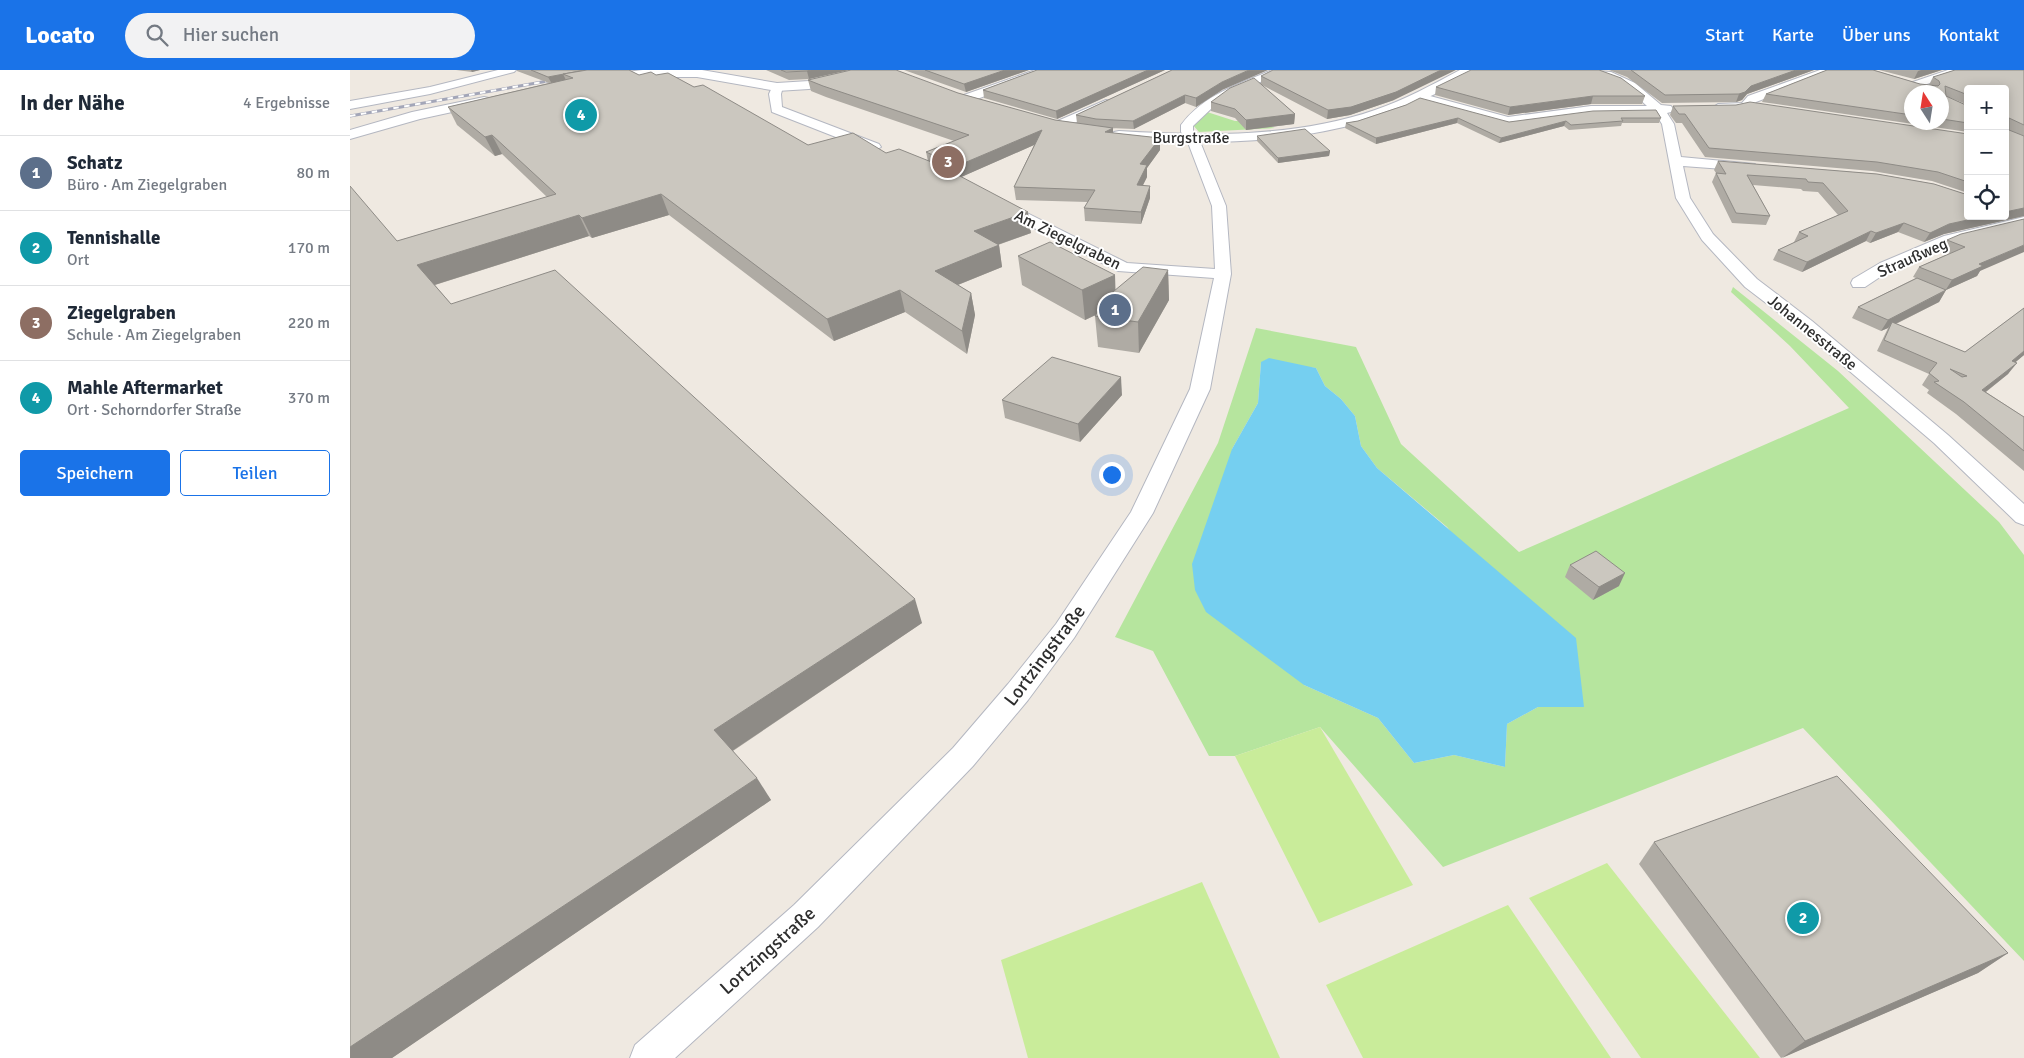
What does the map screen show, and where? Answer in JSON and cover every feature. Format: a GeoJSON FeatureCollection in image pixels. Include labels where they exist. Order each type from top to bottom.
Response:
{"type":"FeatureCollection","features":[{"type":"Feature","properties":{"kind":"street"},"geometry":{"type":"LineString","coordinates":[[350,105],[466,83],[510,70]]}},
{"type":"Feature","properties":{"kind":"street"},"geometry":{"type":"LineString","coordinates":[[965,99],[1045,70]]}},
{"type":"Feature","properties":{"kind":"street"},"geometry":{"type":"LineString","coordinates":[[1193,139],[1187,132],[1187,125],[1209,104],[1244,85],[1281,70]]}},
{"type":"Feature","properties":{"kind":"street","name":"Burgstraße"},"geometry":{"type":"LineString","coordinates":[[1105,134],[1193,139],[1258,135],[1323,127],[1378,113],[1418,97],[1470,70]]}},
{"type":"Feature","properties":{"kind":"street","name":"Johannesstraße"},"geometry":{"type":"LineString","coordinates":[[1590,70],[1612,72],[1631,85],[1660,100],[1677,161],[1683,198],[1707,237],[1751,283],[1806,325],[1941,439],[2024,517]]}},
{"type":"Feature","properties":{"kind":"street"},"geometry":{"type":"LineString","coordinates":[[1746,106],[1752,99],[1830,70]]}},
{"type":"Feature","properties":{"kind":"street"},"geometry":{"type":"LineString","coordinates":[[1912,85],[1909,84],[1960,70]]}},
{"type":"Feature","properties":{"kind":"street"},"geometry":{"type":"LineString","coordinates":[[588,81],[636,74],[676,72],[715,75],[777,87],[809,85],[862,73]]}},
{"type":"Feature","properties":{"kind":"street"},"geometry":{"type":"LineString","coordinates":[[777,87],[775,94],[776,109],[882,151]]}},
{"type":"Feature","properties":{"kind":"street"},"geometry":{"type":"LineString","coordinates":[[948,93],[983,105]]}},
{"type":"Feature","properties":{"kind":"street"},"geometry":{"type":"LineString","coordinates":[[1418,97],[1508,120],[1660,100]]}},
{"type":"Feature","properties":{"kind":"street"},"geometry":{"type":"LineString","coordinates":[[350,135],[417,115],[494,100]]}},
{"type":"Feature","properties":{"kind":"street"},"geometry":{"type":"LineString","coordinates":[[1053,125],[1115,100]]}},
{"type":"Feature","properties":{"kind":"street"},"geometry":{"type":"LineString","coordinates":[[1706,104],[1766,109]]}},
{"type":"Feature","properties":{"kind":"street"},"geometry":{"type":"LineString","coordinates":[[1053,125],[1077,130]]}},
{"type":"Feature","properties":{"kind":"street","name":"Lortzingstraße"},"geometry":{"type":"LineString","coordinates":[[648,1058],[806,916],[963,757],[1018,692],[1065,631],[1142,513],[1200,389],[1223,274],[1219,206],[1193,139]]}},
{"type":"Feature","properties":{"kind":"street"},"geometry":{"type":"LineString","coordinates":[[1677,161],[1765,168]]}},
{"type":"Feature","properties":{"kind":"street","name":"Am Ziegelgraben"},"geometry":{"type":"LineString","coordinates":[[985,197],[1124,268],[1223,274]]}},
{"type":"Feature","properties":{"kind":"street"},"geometry":{"type":"LineString","coordinates":[[2009,215],[2024,221]]}},
{"type":"Feature","properties":{"kind":"street","name":"Straußweg"},"geometry":{"type":"LineString","coordinates":[[1859,282],[1886,266],[1949,239],[2024,221]]}},
{"type":"Feature","properties":{"kind":"green space"},"geometry":{"type":"Polygon","coordinates":[[[1207,112],[1235,121],[1249,121],[1275,128],[1199,132],[1193,125],[1207,112]]]}},
{"type":"Feature","properties":{"kind":"green space"},"geometry":{"type":"Polygon","coordinates":[[[1733,287],[1838,371],[1999,522],[2024,555],[2024,961],[1803,728],[1443,867],[1320,727],[1235,756],[1209,756],[1153,651],[1115,637],[1218,443],[1256,328],[1356,347],[1401,444],[1519,552],[1849,408],[1790,346],[1731,292],[1733,287]],[[1261,362],[1258,403],[1232,449],[1304,685],[1378,718],[1414,763],[1454,755],[1505,767],[1507,724],[1538,707],[1584,707],[1447,527],[1377,468],[1361,446],[1355,416],[1341,399],[1325,386],[1316,368],[1261,362]]]}},
{"type":"Feature","properties":{"kind":"green space"},"geometry":{"type":"Polygon","coordinates":[[[1320,727],[1413,885],[1319,923],[1235,756],[1320,727]]]}},
{"type":"Feature","properties":{"kind":"green space"},"geometry":{"type":"Polygon","coordinates":[[[1607,863],[1760,1058],[1641,1058],[1529,898],[1607,863]]]}},
{"type":"Feature","properties":{"kind":"green space"},"geometry":{"type":"Polygon","coordinates":[[[1202,882],[1280,1058],[1028,1058],[1001,960],[1202,882]]]}},
{"type":"Feature","properties":{"kind":"green space"},"geometry":{"type":"Polygon","coordinates":[[[1508,905],[1611,1058],[1363,1058],[1326,985],[1508,905]]]}},
{"type":"Feature","properties":{"kind":"water"},"geometry":{"type":"Polygon","coordinates":[[[1269,358],[1316,368],[1325,386],[1341,399],[1355,416],[1361,446],[1377,468],[1576,638],[1584,707],[1538,707],[1507,724],[1505,767],[1454,755],[1414,763],[1378,718],[1304,685],[1206,612],[1195,590],[1192,564],[1232,449],[1258,403],[1261,362],[1269,358]]]}},
{"type":"Feature","properties":{"kind":"building"},"geometry":{"type":"Polygon","coordinates":[[[531,70],[585,70],[548,77],[531,70]]]}},
{"type":"Feature","properties":{"kind":"building"},"geometry":{"type":"Polygon","coordinates":[[[587,70],[629,70],[639,75],[651,72],[656,75],[668,73],[694,87],[703,85],[808,145],[853,133],[886,153],[899,149],[939,165],[1028,212],[974,231],[999,245],[935,271],[971,293],[962,331],[900,290],[827,319],[661,194],[582,218],[579,215],[417,265],[451,304],[555,270],[915,599],[714,730],[757,778],[350,1047],[350,186],[397,241],[556,194],[492,135],[485,137],[448,107],[573,78],[563,74],[587,70]]]}},
{"type":"Feature","properties":{"kind":"building"},"geometry":{"type":"Polygon","coordinates":[[[781,70],[811,70],[786,72],[781,70]]]}},
{"type":"Feature","properties":{"kind":"building"},"geometry":{"type":"Polygon","coordinates":[[[851,70],[896,70],[958,93],[1055,120],[1113,128],[1105,132],[1160,138],[1140,164],[1147,165],[1137,185],[1150,186],[1141,212],[1084,208],[1095,190],[1014,187],[1042,130],[957,166],[926,152],[969,135],[808,80],[851,70]]]}},
{"type":"Feature","properties":{"kind":"building"},"geometry":{"type":"Polygon","coordinates":[[[925,70],[1005,70],[964,84],[925,70]]]}},
{"type":"Feature","properties":{"kind":"building"},"geometry":{"type":"Polygon","coordinates":[[[1037,70],[1148,70],[1056,111],[983,90],[1037,70]]]}},
{"type":"Feature","properties":{"kind":"building"},"geometry":{"type":"Polygon","coordinates":[[[1172,70],[1249,70],[1222,82],[1196,98],[1185,95],[1133,121],[1096,119],[1076,115],[1172,70]]]}},
{"type":"Feature","properties":{"kind":"building"},"geometry":{"type":"Polygon","coordinates":[[[1273,70],[1441,70],[1396,92],[1351,107],[1328,110],[1261,76],[1273,70]]]}},
{"type":"Feature","properties":{"kind":"building"},"geometry":{"type":"Polygon","coordinates":[[[1471,70],[1599,70],[1621,78],[1645,96],[1593,96],[1510,107],[1436,87],[1471,70]]]}},
{"type":"Feature","properties":{"kind":"building"},"geometry":{"type":"Polygon","coordinates":[[[1631,70],[1796,70],[1751,86],[1745,92],[1739,94],[1665,95],[1631,70]]]}},
{"type":"Feature","properties":{"kind":"building"},"geometry":{"type":"Polygon","coordinates":[[[1827,70],[1873,70],[1929,85],[1904,85],[1904,114],[1766,94],[1827,70]]]}},
{"type":"Feature","properties":{"kind":"building"},"geometry":{"type":"Polygon","coordinates":[[[1955,70],[2024,70],[2024,125],[2009,118],[2009,85],[1964,85],[1964,93],[1949,88],[1949,85],[1939,85],[1939,81],[1933,77],[1955,70]]]}},
{"type":"Feature","properties":{"kind":"building"},"geometry":{"type":"Polygon","coordinates":[[[1254,78],[1295,114],[1246,120],[1235,109],[1211,102],[1230,88],[1254,78]]]}},
{"type":"Feature","properties":{"kind":"building"},"geometry":{"type":"Polygon","coordinates":[[[1949,97],[1964,104],[1964,122],[1949,120],[1949,97]]]}},
{"type":"Feature","properties":{"kind":"building"},"geometry":{"type":"Polygon","coordinates":[[[1420,98],[1509,122],[1593,111],[1656,110],[1661,118],[1621,118],[1623,121],[1571,125],[1566,121],[1501,138],[1458,118],[1376,138],[1346,123],[1358,121],[1406,105],[1420,98]]]}},
{"type":"Feature","properties":{"kind":"building"},"geometry":{"type":"Polygon","coordinates":[[[1750,102],[1904,125],[1904,130],[1941,130],[1964,133],[1964,181],[1938,172],[1877,162],[1709,148],[1685,114],[1679,114],[1673,106],[1736,105],[1750,102]]]}},
{"type":"Feature","properties":{"kind":"building"},"geometry":{"type":"Polygon","coordinates":[[[1305,129],[1330,151],[1278,158],[1257,136],[1305,129]]]}},
{"type":"Feature","properties":{"kind":"building"},"geometry":{"type":"Polygon","coordinates":[[[2009,130],[2024,136],[2024,208],[2009,211],[2009,130]]]}},
{"type":"Feature","properties":{"kind":"building"},"geometry":{"type":"Polygon","coordinates":[[[1718,161],[1877,174],[1934,184],[1964,194],[1964,220],[1968,220],[1949,224],[1930,233],[1904,223],[1876,233],[1871,231],[1807,262],[1778,250],[1808,236],[1799,232],[1848,211],[1823,183],[1808,182],[1806,179],[1747,175],[1770,216],[1736,213],[1716,173],[1726,174],[1718,161]]]}},
{"type":"Feature","properties":{"kind":"building"},"geometry":{"type":"Polygon","coordinates":[[[2024,219],[2024,245],[1979,264],[1983,266],[1952,280],[1919,267],[1965,247],[1947,240],[1961,234],[2024,219]]]}},
{"type":"Feature","properties":{"kind":"building"},"geometry":{"type":"Polygon","coordinates":[[[1050,242],[1115,275],[1082,290],[1018,256],[1050,242]]]}},
{"type":"Feature","properties":{"kind":"building"},"geometry":{"type":"Polygon","coordinates":[[[1143,267],[1168,270],[1138,322],[1095,316],[1108,296],[1143,267]]]}},
{"type":"Feature","properties":{"kind":"building"},"geometry":{"type":"Polygon","coordinates":[[[1917,278],[1946,290],[1888,320],[1858,307],[1917,278]]]}},
{"type":"Feature","properties":{"kind":"building"},"geometry":{"type":"Polygon","coordinates":[[[2024,308],[2024,351],[2012,361],[2017,363],[1982,390],[2024,417],[2024,451],[1964,402],[1934,382],[1939,381],[1929,373],[1937,363],[1884,340],[1892,322],[1965,352],[2024,308]],[[1950,369],[1962,377],[1967,376],[1950,369]]]}},
{"type":"Feature","properties":{"kind":"building"},"geometry":{"type":"Polygon","coordinates":[[[1052,357],[1121,377],[1078,424],[1002,400],[1052,357]]]}},
{"type":"Feature","properties":{"kind":"building"},"geometry":{"type":"Polygon","coordinates":[[[1596,551],[1625,573],[1599,587],[1570,565],[1596,551]]]}},
{"type":"Feature","properties":{"kind":"building"},"geometry":{"type":"Polygon","coordinates":[[[1837,776],[2008,953],[1805,1041],[1654,842],[1837,776]]]}},
{"type":"Feature","properties":{"kind":"railway"},"geometry":{"type":"LineString","coordinates":[[350,116],[559,79]]}},
{"type":"Feature","properties":{"kind":"place","name":"Mahle Aftermarket"},"geometry":{"type":"Point","coordinates":[581,115]}},
{"type":"Feature","properties":{"kind":"place","name":"Ziegelgraben"},"geometry":{"type":"Point","coordinates":[948,162]}},
{"type":"Feature","properties":{"kind":"place","name":"Schatz"},"geometry":{"type":"Point","coordinates":[1115,310]}},
{"type":"Feature","properties":{"kind":"place","name":"Tennishalle"},"geometry":{"type":"Point","coordinates":[1803,918]}}]}
